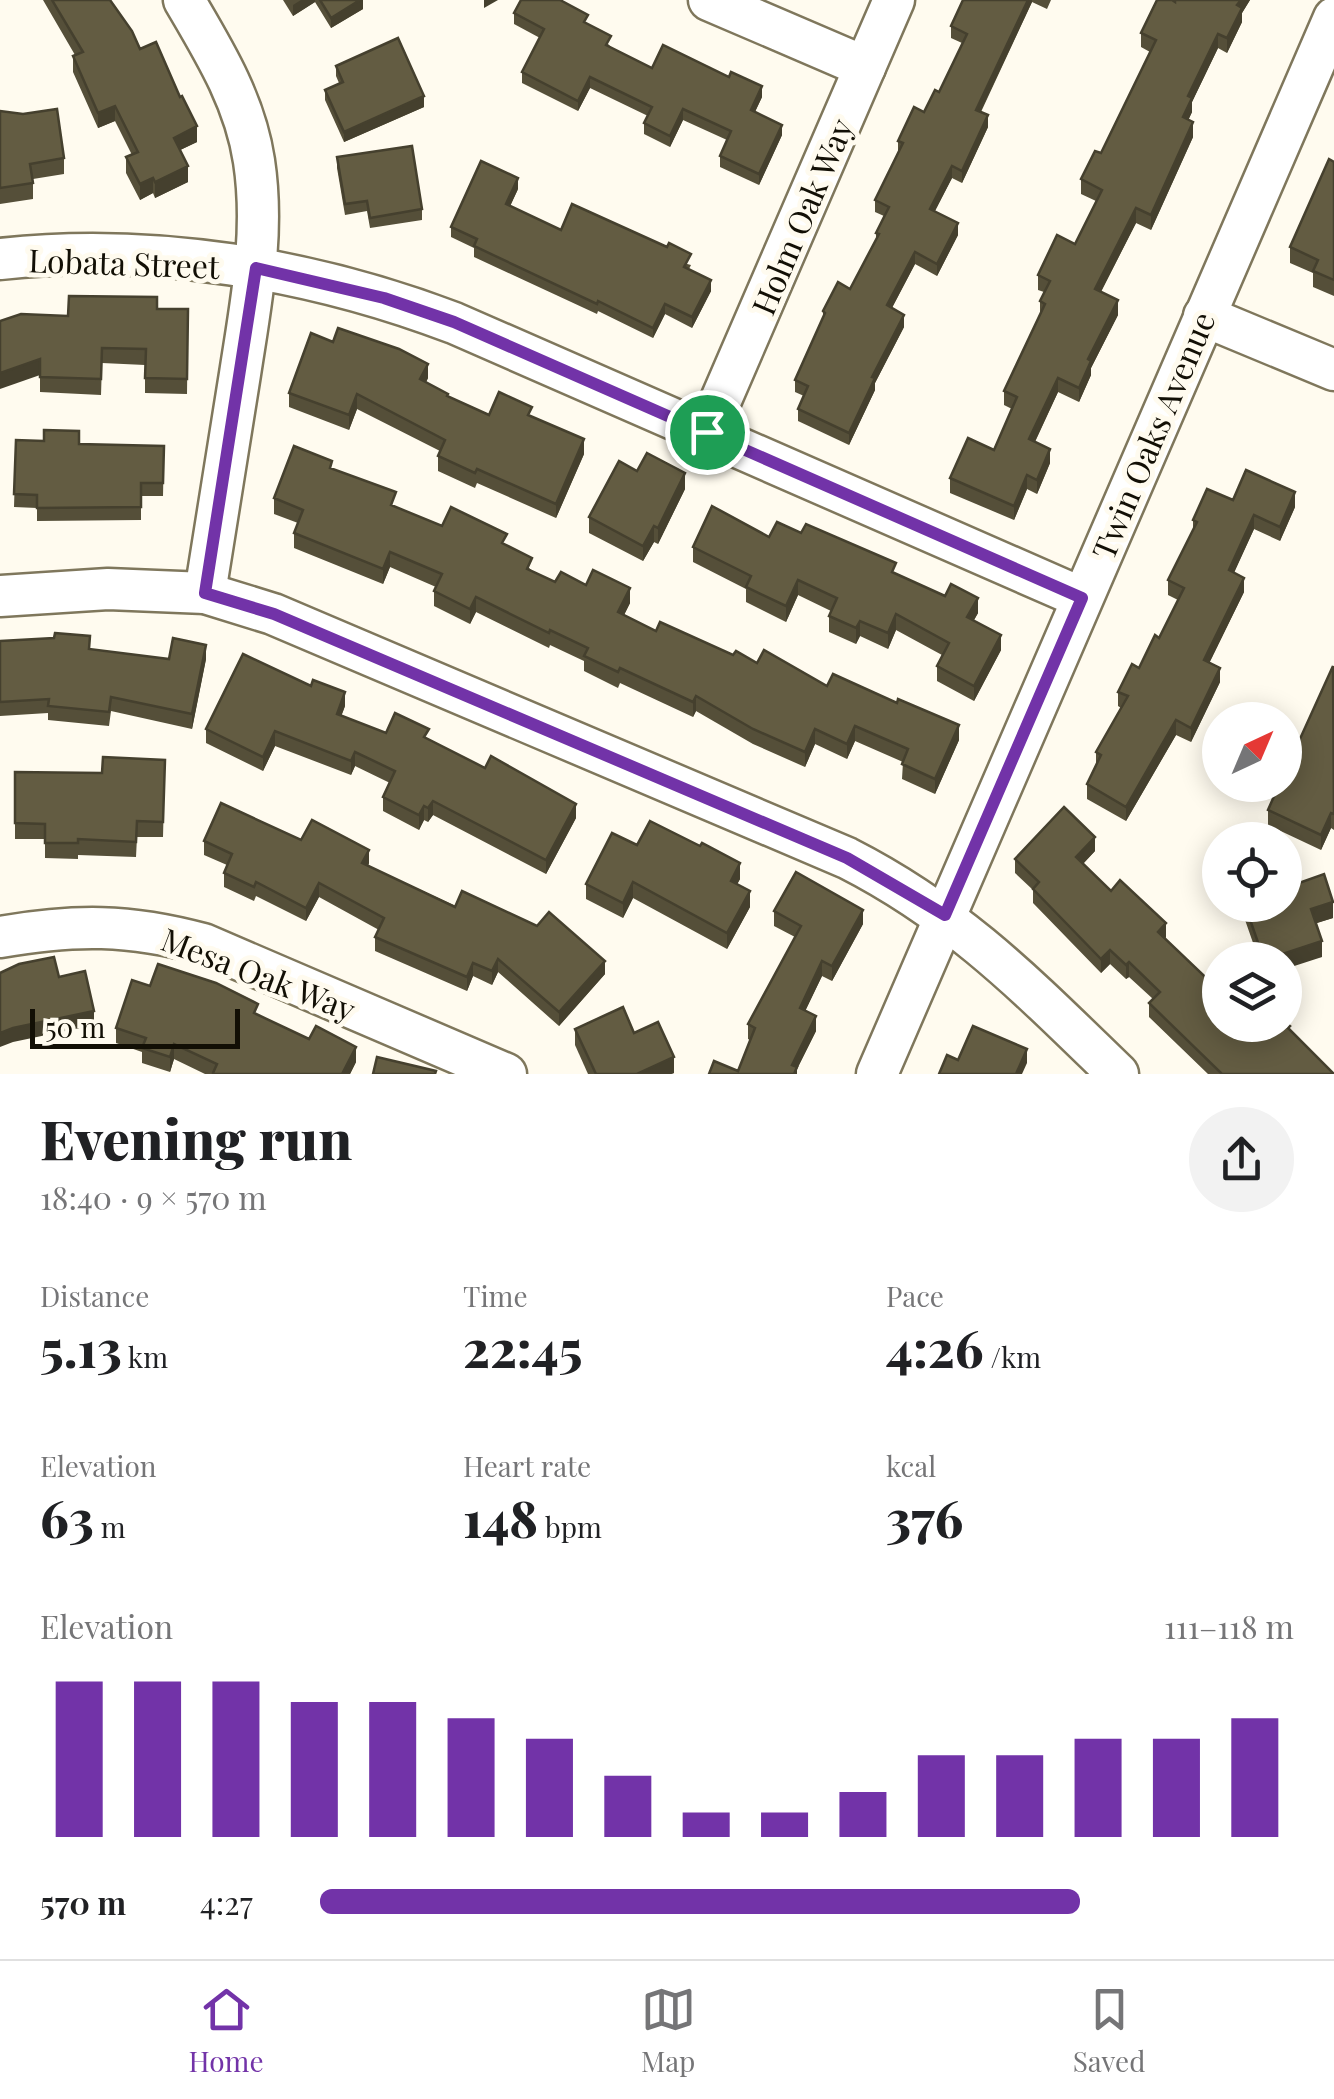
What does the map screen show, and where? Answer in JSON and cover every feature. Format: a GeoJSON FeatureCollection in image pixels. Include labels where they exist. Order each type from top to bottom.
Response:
{"type":"FeatureCollection","features":[{"type":"Feature","properties":{"kind":"street"},"geometry":{"type":"LineString","coordinates":[[184,0],[222,66],[246,126],[259,206],[256,268],[205,593]]}},
{"type":"Feature","properties":{"kind":"street"},"geometry":{"type":"LineString","coordinates":[[709,0],[865,67]]}},
{"type":"Feature","properties":{"kind":"street","name":"Holm Oak Way"},"geometry":{"type":"LineString","coordinates":[[707,432],[894,0]]}},
{"type":"Feature","properties":{"kind":"street","name":"Twin Oaks Avenue"},"geometry":{"type":"LineString","coordinates":[[877,1074],[1334,18]]}},
{"type":"Feature","properties":{"kind":"street","name":"Lobata Street"},"geometry":{"type":"LineString","coordinates":[[0,259],[94,254],[256,268],[424,311],[1082,598]]}},
{"type":"Feature","properties":{"kind":"street"},"geometry":{"type":"LineString","coordinates":[[1204,316],[1334,370]]}},
{"type":"Feature","properties":{"kind":"street"},"geometry":{"type":"LineString","coordinates":[[0,596],[108,589],[205,593],[274,614],[847,858],[945,915],[997,958],[1118,1074]]}},
{"type":"Feature","properties":{"kind":"street","name":"Mesa Oak Way"},"geometry":{"type":"LineString","coordinates":[[0,937],[67,926],[159,932],[203,944],[506,1074]]}},
{"type":"Feature","properties":{"kind":"building"},"geometry":{"type":"Polygon","coordinates":[[[52,0],[110,0],[140,49],[156,42],[197,126],[174,138],[188,166],[155,182],[153,178],[140,184],[126,157],[138,152],[115,106],[98,113],[73,56],[83,52],[52,0]]]}},
{"type":"Feature","properties":{"kind":"building"},"geometry":{"type":"Polygon","coordinates":[[[320,0],[360,0],[331,18],[320,0]]]}},
{"type":"Feature","properties":{"kind":"building"},"geometry":{"type":"Polygon","coordinates":[[[521,0],[560,0],[588,15],[584,22],[611,36],[606,45],[652,68],[663,45],[729,77],[731,72],[762,86],[751,110],[782,125],[759,174],[720,156],[731,131],[683,109],[670,136],[644,123],[652,107],[590,77],[578,101],[522,72],[544,29],[514,13],[521,0]]]}},
{"type":"Feature","properties":{"kind":"building"},"geometry":{"type":"Polygon","coordinates":[[[963,0],[1028,0],[976,110],[988,115],[962,171],[952,166],[930,209],[958,223],[937,264],[915,252],[887,305],[904,315],[849,433],[798,409],[808,386],[795,380],[838,282],[850,289],[879,234],[876,233],[889,207],[875,200],[903,143],[898,141],[914,107],[924,112],[935,90],[939,92],[967,34],[951,26],[963,0]]]}},
{"type":"Feature","properties":{"kind":"building"},"geometry":{"type":"Polygon","coordinates":[[[1157,0],[1241,0],[1237,5],[1242,8],[1227,38],[1218,34],[1188,96],[1192,98],[1183,117],[1193,122],[1151,215],[1136,208],[1095,289],[1118,300],[1088,359],[1091,361],[1079,388],[1058,378],[1029,439],[1050,449],[1037,480],[1027,475],[1014,506],[950,478],[968,438],[994,450],[1017,397],[1004,391],[1045,304],[1040,301],[1050,281],[1038,275],[1057,235],[1075,244],[1102,190],[1081,179],[1095,151],[1101,153],[1156,40],[1141,33],[1157,0]]]}},
{"type":"Feature","properties":{"kind":"building"},"geometry":{"type":"Polygon","coordinates":[[[398,38],[424,96],[344,132],[325,90],[343,82],[336,66],[398,38]]]}},
{"type":"Feature","properties":{"kind":"building"},"geometry":{"type":"Polygon","coordinates":[[[57,109],[64,158],[30,164],[33,183],[0,188],[0,111],[23,114],[57,109]]]}},
{"type":"Feature","properties":{"kind":"building"},"geometry":{"type":"Polygon","coordinates":[[[412,146],[422,209],[370,218],[367,201],[345,204],[337,157],[412,146]]]}},
{"type":"Feature","properties":{"kind":"building"},"geometry":{"type":"Polygon","coordinates":[[[1329,159],[1334,162],[1334,280],[1313,271],[1318,260],[1290,247],[1329,159]]]}},
{"type":"Feature","properties":{"kind":"building"},"geometry":{"type":"Polygon","coordinates":[[[481,161],[518,178],[506,204],[561,230],[572,204],[691,254],[684,267],[711,280],[692,317],[665,304],[653,328],[474,246],[477,239],[451,227],[481,161]]]}},
{"type":"Feature","properties":{"kind":"building"},"geometry":{"type":"Polygon","coordinates":[[[69,296],[157,297],[157,309],[188,309],[187,379],[145,378],[146,349],[102,348],[101,379],[40,377],[40,359],[0,373],[0,321],[21,314],[68,316],[69,296]]]}},
{"type":"Feature","properties":{"kind":"building"},"geometry":{"type":"Polygon","coordinates":[[[338,328],[399,349],[428,364],[420,379],[489,415],[499,392],[532,407],[528,415],[584,439],[556,504],[438,456],[445,440],[357,394],[349,415],[289,393],[311,333],[333,342],[338,328]]]}},
{"type":"Feature","properties":{"kind":"building"},"geometry":{"type":"Polygon","coordinates":[[[44,430],[79,431],[79,444],[164,446],[163,483],[141,483],[141,507],[37,508],[37,495],[14,494],[16,440],[44,441],[44,430]]]}},
{"type":"Feature","properties":{"kind":"building"},"geometry":{"type":"Polygon","coordinates":[[[294,446],[332,461],[330,468],[396,492],[391,505],[442,526],[451,507],[507,534],[502,543],[532,558],[527,569],[555,582],[561,572],[586,585],[593,570],[630,588],[618,612],[656,631],[660,622],[757,663],[764,650],[827,686],[833,674],[959,725],[935,779],[902,764],[908,749],[855,726],[847,744],[815,729],[805,752],[753,729],[696,696],[693,702],[584,656],[588,648],[476,597],[470,609],[434,591],[442,574],[390,552],[383,569],[294,533],[303,510],[274,498],[294,446]]]}},
{"type":"Feature","properties":{"kind":"building"},"geometry":{"type":"Polygon","coordinates":[[[647,453],[685,473],[658,528],[654,526],[643,546],[589,517],[619,461],[637,471],[647,453]]]}},
{"type":"Feature","properties":{"kind":"building"},"geometry":{"type":"Polygon","coordinates":[[[1246,470],[1295,492],[1280,527],[1254,515],[1229,570],[1244,578],[1204,660],[1220,668],[1191,728],[1176,720],[1126,807],[1087,784],[1101,755],[1096,752],[1128,696],[1118,692],[1132,664],[1139,668],[1184,588],[1168,580],[1197,522],[1193,520],[1207,489],[1233,500],[1246,470]]]}},
{"type":"Feature","properties":{"kind":"building"},"geometry":{"type":"Polygon","coordinates":[[[712,506],[769,537],[777,522],[801,533],[806,524],[896,563],[892,572],[945,596],[951,584],[978,598],[967,617],[1001,635],[974,686],[937,666],[949,643],[896,614],[888,633],[860,621],[856,628],[829,616],[837,598],[798,580],[786,606],[746,587],[751,576],[693,547],[712,506]]]}},
{"type":"Feature","properties":{"kind":"building"},"geometry":{"type":"Polygon","coordinates":[[[55,633],[90,636],[89,649],[169,659],[173,638],[206,645],[192,714],[111,697],[109,712],[48,706],[49,699],[0,702],[0,641],[54,638],[55,633]]]}},
{"type":"Feature","properties":{"kind":"building"},"geometry":{"type":"Polygon","coordinates":[[[243,654],[311,686],[313,680],[345,692],[337,714],[386,733],[395,713],[429,729],[424,737],[485,768],[491,756],[576,804],[546,860],[433,801],[419,815],[383,797],[395,771],[355,752],[351,761],[275,731],[263,757],[206,729],[243,654]]]}},
{"type":"Feature","properties":{"kind":"building"},"geometry":{"type":"Polygon","coordinates":[[[1333,666],[1334,814],[1331,813],[1321,835],[1302,826],[1302,822],[1268,810],[1272,802],[1302,802],[1302,734],[1333,666]]]}},
{"type":"Feature","properties":{"kind":"building"},"geometry":{"type":"Polygon","coordinates":[[[103,757],[165,760],[163,822],[137,821],[136,842],[78,839],[78,843],[45,843],[45,824],[15,823],[15,772],[102,773],[103,757]]]}},
{"type":"Feature","properties":{"kind":"building"},"geometry":{"type":"Polygon","coordinates":[[[221,803],[301,840],[312,820],[369,850],[362,863],[455,907],[462,891],[537,926],[549,912],[605,961],[559,1012],[498,959],[492,971],[473,963],[467,977],[375,937],[384,918],[319,883],[306,908],[256,882],[254,887],[224,873],[232,854],[204,841],[221,803]]]}},
{"type":"Feature","properties":{"kind":"building"},"geometry":{"type":"Polygon","coordinates":[[[1064,807],[1095,837],[1076,857],[1111,891],[1120,880],[1166,923],[1158,932],[1202,974],[1202,1042],[1302,1042],[1334,1074],[1222,1074],[1149,1003],[1160,992],[1129,962],[1126,965],[1110,950],[1101,959],[1033,889],[1039,882],[1015,859],[1064,807]]]}},
{"type":"Feature","properties":{"kind":"building"},"geometry":{"type":"Polygon","coordinates":[[[650,821],[740,863],[731,881],[750,891],[727,933],[633,882],[623,903],[586,884],[612,833],[637,845],[650,821]]]}},
{"type":"Feature","properties":{"kind":"building"},"geometry":{"type":"Polygon","coordinates":[[[796,872],[863,910],[832,966],[822,961],[800,1008],[816,1016],[792,1065],[797,1067],[794,1074],[709,1074],[714,1061],[738,1071],[755,1028],[748,1024],[801,926],[774,911],[796,872]]]}},
{"type":"Feature","properties":{"kind":"building"},"geometry":{"type":"Polygon","coordinates":[[[1324,874],[1333,902],[1311,909],[1322,941],[1302,948],[1302,942],[1258,942],[1251,922],[1302,922],[1302,882],[1324,874]]]}},
{"type":"Feature","properties":{"kind":"building"},"geometry":{"type":"Polygon","coordinates":[[[54,957],[59,977],[85,971],[94,1011],[0,1033],[0,973],[19,964],[54,957]]]}},
{"type":"Feature","properties":{"kind":"building"},"geometry":{"type":"Polygon","coordinates":[[[158,964],[216,983],[258,1004],[254,1013],[309,1039],[316,1026],[356,1047],[342,1074],[214,1074],[217,1064],[174,1044],[170,1057],[142,1048],[146,1038],[116,1028],[132,980],[150,986],[158,964]]]}},
{"type":"Feature","properties":{"kind":"building"},"geometry":{"type":"Polygon","coordinates":[[[623,1007],[634,1033],[658,1022],[674,1057],[637,1074],[596,1074],[575,1029],[623,1007]]]}},
{"type":"Feature","properties":{"kind":"building"},"geometry":{"type":"Polygon","coordinates":[[[973,1026],[1027,1049],[1016,1074],[939,1074],[947,1055],[958,1060],[973,1026]]]}},
{"type":"Feature","properties":{"kind":"building"},"geometry":{"type":"Polygon","coordinates":[[[377,1057],[436,1071],[373,1074],[377,1057]]]}},
{"type":"Feature","properties":{"kind":"route"},"geometry":{"type":"LineString","coordinates":[[256,268],[424,311],[707,432],[1082,598],[945,915],[847,858],[274,614],[205,593],[256,268]]}}]}
